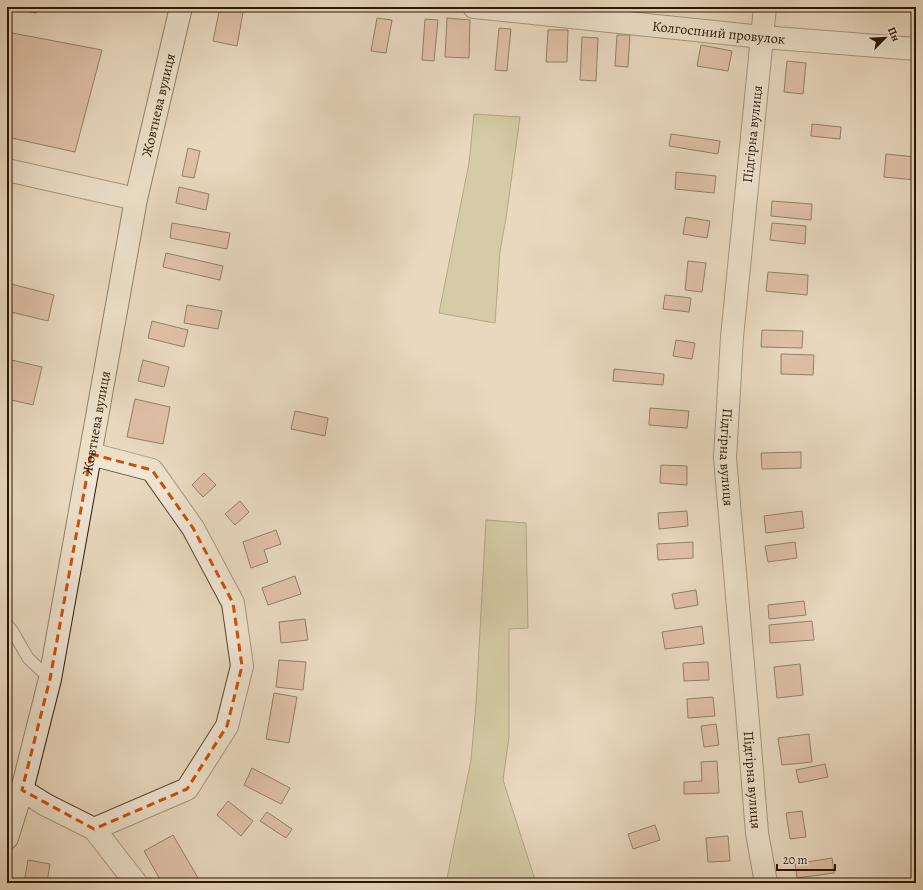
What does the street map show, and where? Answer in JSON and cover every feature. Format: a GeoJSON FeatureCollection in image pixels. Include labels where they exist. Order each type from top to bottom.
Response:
{"type":"FeatureCollection","features":[{"type":"Feature","properties":{"kind":"street","name":"Жовтнева вулиця"},"geometry":{"type":"LineString","coordinates":[[7,838],[22,790],[50,679],[136,200],[181,7]]}},
{"type":"Feature","properties":{"kind":"street","name":"Колгоспний провулок"},"geometry":{"type":"LineString","coordinates":[[474,7],[762,36],[916,49]]}},
{"type":"Feature","properties":{"kind":"street","name":"Підгірна вулиця"},"geometry":{"type":"LineString","coordinates":[[765,7],[732,338],[725,458],[757,833],[766,883]]}},
{"type":"Feature","properties":{"kind":"street"},"geometry":{"type":"LineString","coordinates":[[7,170],[136,200]]}},
{"type":"Feature","properties":{"kind":"street"},"geometry":{"type":"LineString","coordinates":[[91,454],[152,470],[193,528],[233,603],[242,666],[227,726],[187,789],[94,829]]}},
{"type":"Feature","properties":{"kind":"street"},"geometry":{"type":"LineString","coordinates":[[22,790],[46,805],[94,829],[136,883]]}},
{"type":"Feature","properties":{"kind":"lane"},"geometry":{"type":"LineString","coordinates":[[7,624],[28,658],[50,679]]}},
{"type":"Feature","properties":{"kind":"highlighted area"},"geometry":{"type":"Polygon","coordinates":[[[91,454],[152,470],[193,528],[233,603],[242,666],[227,726],[187,789],[94,829],[22,790],[50,679],[91,454]]]}},
{"type":"Feature","properties":{"kind":"shaded area"},"geometry":{"type":"Polygon","coordinates":[[[474,114],[520,117],[500,251],[495,323],[439,313],[469,163],[474,114]]]}},
{"type":"Feature","properties":{"kind":"shaded area"},"geometry":{"type":"Polygon","coordinates":[[[486,520],[526,523],[528,628],[509,629],[509,737],[503,780],[536,883],[446,883],[471,760],[476,704],[486,520]]]}},
{"type":"Feature","properties":{"kind":"building"},"geometry":{"type":"Polygon","coordinates":[[[7,7],[37,7],[36,13],[7,7]]]}},
{"type":"Feature","properties":{"kind":"building"},"geometry":{"type":"Polygon","coordinates":[[[220,7],[244,7],[237,46],[213,41],[220,7]]]}},
{"type":"Feature","properties":{"kind":"building"},"geometry":{"type":"Polygon","coordinates":[[[377,18],[392,20],[386,53],[371,51],[377,18]]]}},
{"type":"Feature","properties":{"kind":"building"},"geometry":{"type":"Polygon","coordinates":[[[447,18],[470,20],[469,58],[445,57],[447,18]]]}},
{"type":"Feature","properties":{"kind":"building"},"geometry":{"type":"Polygon","coordinates":[[[425,19],[438,20],[434,61],[422,60],[425,19]]]}},
{"type":"Feature","properties":{"kind":"building"},"geometry":{"type":"Polygon","coordinates":[[[499,28],[511,29],[507,71],[495,70],[499,28]]]}},
{"type":"Feature","properties":{"kind":"building"},"geometry":{"type":"Polygon","coordinates":[[[548,30],[568,30],[567,62],[546,62],[548,30]]]}},
{"type":"Feature","properties":{"kind":"building"},"geometry":{"type":"Polygon","coordinates":[[[7,32],[102,50],[75,152],[7,137],[7,32]]]}},
{"type":"Feature","properties":{"kind":"building"},"geometry":{"type":"Polygon","coordinates":[[[617,35],[630,35],[628,67],[615,66],[617,35]]]}},
{"type":"Feature","properties":{"kind":"building"},"geometry":{"type":"Polygon","coordinates":[[[582,37],[598,38],[596,81],[580,80],[582,37]]]}},
{"type":"Feature","properties":{"kind":"building"},"geometry":{"type":"Polygon","coordinates":[[[701,45],[732,51],[728,71],[697,66],[701,45]]]}},
{"type":"Feature","properties":{"kind":"building"},"geometry":{"type":"Polygon","coordinates":[[[787,61],[806,63],[803,94],[784,92],[787,61]]]}},
{"type":"Feature","properties":{"kind":"building"},"geometry":{"type":"Polygon","coordinates":[[[812,124],[841,127],[840,139],[811,136],[812,124]]]}},
{"type":"Feature","properties":{"kind":"building"},"geometry":{"type":"Polygon","coordinates":[[[671,134],[720,141],[718,154],[669,146],[671,134]]]}},
{"type":"Feature","properties":{"kind":"building"},"geometry":{"type":"Polygon","coordinates":[[[188,148],[200,151],[194,178],[182,176],[188,148]]]}},
{"type":"Feature","properties":{"kind":"building"},"geometry":{"type":"Polygon","coordinates":[[[886,154],[916,157],[916,180],[884,177],[886,154]]]}},
{"type":"Feature","properties":{"kind":"building"},"geometry":{"type":"Polygon","coordinates":[[[676,172],[716,176],[714,193],[675,189],[676,172]]]}},
{"type":"Feature","properties":{"kind":"building"},"geometry":{"type":"Polygon","coordinates":[[[179,187],[209,194],[206,210],[176,203],[179,187]]]}},
{"type":"Feature","properties":{"kind":"building"},"geometry":{"type":"Polygon","coordinates":[[[772,201],[812,204],[811,220],[771,216],[772,201]]]}},
{"type":"Feature","properties":{"kind":"building"},"geometry":{"type":"Polygon","coordinates":[[[686,217],[710,221],[707,238],[683,234],[686,217]]]}},
{"type":"Feature","properties":{"kind":"building"},"geometry":{"type":"Polygon","coordinates":[[[172,223],[230,233],[227,249],[170,238],[172,223]]]}},
{"type":"Feature","properties":{"kind":"building"},"geometry":{"type":"Polygon","coordinates":[[[772,223],[806,226],[805,244],[770,240],[772,223]]]}},
{"type":"Feature","properties":{"kind":"building"},"geometry":{"type":"Polygon","coordinates":[[[166,253],[223,266],[220,280],[163,267],[166,253]]]}},
{"type":"Feature","properties":{"kind":"building"},"geometry":{"type":"Polygon","coordinates":[[[688,261],[706,263],[702,292],[685,290],[688,261]]]}},
{"type":"Feature","properties":{"kind":"building"},"geometry":{"type":"Polygon","coordinates":[[[768,272],[808,275],[807,295],[766,291],[768,272]]]}},
{"type":"Feature","properties":{"kind":"building"},"geometry":{"type":"Polygon","coordinates":[[[11,284],[54,295],[48,321],[7,311],[7,300],[11,284]]]}},
{"type":"Feature","properties":{"kind":"building"},"geometry":{"type":"Polygon","coordinates":[[[665,295],[691,298],[689,312],[663,309],[665,295]]]}},
{"type":"Feature","properties":{"kind":"building"},"geometry":{"type":"Polygon","coordinates":[[[187,305],[222,311],[218,329],[184,323],[187,305]]]}},
{"type":"Feature","properties":{"kind":"building"},"geometry":{"type":"Polygon","coordinates":[[[152,321],[188,330],[184,347],[148,338],[152,321]]]}},
{"type":"Feature","properties":{"kind":"building"},"geometry":{"type":"Polygon","coordinates":[[[762,330],[803,331],[802,348],[761,347],[762,330]]]}},
{"type":"Feature","properties":{"kind":"building"},"geometry":{"type":"Polygon","coordinates":[[[676,340],[695,343],[692,359],[673,356],[676,340]]]}},
{"type":"Feature","properties":{"kind":"building"},"geometry":{"type":"Polygon","coordinates":[[[781,354],[814,355],[813,375],[781,374],[781,354]]]}},
{"type":"Feature","properties":{"kind":"building"},"geometry":{"type":"Polygon","coordinates":[[[7,359],[42,367],[33,405],[7,399],[7,359]]]}},
{"type":"Feature","properties":{"kind":"building"},"geometry":{"type":"Polygon","coordinates":[[[143,360],[169,367],[164,387],[138,381],[143,360]]]}},
{"type":"Feature","properties":{"kind":"building"},"geometry":{"type":"Polygon","coordinates":[[[614,369],[664,374],[663,385],[613,381],[614,369]]]}},
{"type":"Feature","properties":{"kind":"building"},"geometry":{"type":"Polygon","coordinates":[[[135,399],[170,407],[163,444],[127,437],[135,399]]]}},
{"type":"Feature","properties":{"kind":"building"},"geometry":{"type":"Polygon","coordinates":[[[650,408],[689,411],[687,428],[649,425],[650,408]]]}},
{"type":"Feature","properties":{"kind":"building"},"geometry":{"type":"Polygon","coordinates":[[[295,411],[328,418],[325,436],[291,429],[295,411]]]}},
{"type":"Feature","properties":{"kind":"building"},"geometry":{"type":"Polygon","coordinates":[[[801,452],[801,468],[762,469],[761,453],[801,452]]]}},
{"type":"Feature","properties":{"kind":"building"},"geometry":{"type":"Polygon","coordinates":[[[661,465],[687,466],[687,485],[660,483],[661,465]]]}},
{"type":"Feature","properties":{"kind":"building"},"geometry":{"type":"Polygon","coordinates":[[[204,473],[216,485],[203,497],[192,485],[204,473]]]}},
{"type":"Feature","properties":{"kind":"building"},"geometry":{"type":"Polygon","coordinates":[[[240,501],[249,512],[235,525],[225,514],[240,501]]]}},
{"type":"Feature","properties":{"kind":"building"},"geometry":{"type":"Polygon","coordinates":[[[687,511],[688,526],[659,529],[658,513],[687,511]]]}},
{"type":"Feature","properties":{"kind":"building"},"geometry":{"type":"Polygon","coordinates":[[[802,511],[804,528],[766,533],[764,516],[802,511]]]}},
{"type":"Feature","properties":{"kind":"building"},"geometry":{"type":"Polygon","coordinates":[[[276,530],[281,544],[264,550],[268,562],[251,568],[243,542],[276,530]]]}},
{"type":"Feature","properties":{"kind":"building"},"geometry":{"type":"Polygon","coordinates":[[[693,542],[693,558],[658,560],[657,544],[693,542]]]}},
{"type":"Feature","properties":{"kind":"building"},"geometry":{"type":"Polygon","coordinates":[[[795,542],[797,558],[768,562],[765,546],[795,542]]]}},
{"type":"Feature","properties":{"kind":"building"},"geometry":{"type":"Polygon","coordinates":[[[295,576],[301,594],[268,605],[262,588],[295,576]]]}},
{"type":"Feature","properties":{"kind":"building"},"geometry":{"type":"Polygon","coordinates":[[[696,590],[698,605],[675,609],[672,594],[696,590]]]}},
{"type":"Feature","properties":{"kind":"building"},"geometry":{"type":"Polygon","coordinates":[[[804,601],[806,615],[769,619],[768,605],[804,601]]]}},
{"type":"Feature","properties":{"kind":"building"},"geometry":{"type":"Polygon","coordinates":[[[305,619],[308,640],[281,643],[279,622],[305,619]]]}},
{"type":"Feature","properties":{"kind":"building"},"geometry":{"type":"Polygon","coordinates":[[[812,621],[814,640],[770,643],[769,625],[812,621]]]}},
{"type":"Feature","properties":{"kind":"building"},"geometry":{"type":"Polygon","coordinates":[[[702,626],[704,644],[665,649],[662,632],[702,626]]]}},
{"type":"Feature","properties":{"kind":"building"},"geometry":{"type":"Polygon","coordinates":[[[279,660],[306,662],[303,690],[276,687],[279,660]]]}},
{"type":"Feature","properties":{"kind":"building"},"geometry":{"type":"Polygon","coordinates":[[[708,662],[709,680],[684,681],[683,663],[708,662]]]}},
{"type":"Feature","properties":{"kind":"building"},"geometry":{"type":"Polygon","coordinates":[[[800,664],[803,695],[777,698],[774,667],[800,664]]]}},
{"type":"Feature","properties":{"kind":"building"},"geometry":{"type":"Polygon","coordinates":[[[274,693],[297,697],[289,743],[266,739],[274,693]]]}},
{"type":"Feature","properties":{"kind":"building"},"geometry":{"type":"Polygon","coordinates":[[[713,697],[715,716],[688,718],[687,699],[713,697]]]}},
{"type":"Feature","properties":{"kind":"building"},"geometry":{"type":"Polygon","coordinates":[[[716,724],[719,745],[704,747],[701,726],[716,724]]]}},
{"type":"Feature","properties":{"kind":"building"},"geometry":{"type":"Polygon","coordinates":[[[809,734],[812,762],[782,765],[778,738],[809,734]]]}},
{"type":"Feature","properties":{"kind":"building"},"geometry":{"type":"Polygon","coordinates":[[[717,761],[719,793],[684,794],[684,782],[702,781],[701,762],[717,761]]]}},
{"type":"Feature","properties":{"kind":"building"},"geometry":{"type":"Polygon","coordinates":[[[825,764],[828,777],[799,783],[796,770],[825,764]]]}},
{"type":"Feature","properties":{"kind":"building"},"geometry":{"type":"Polygon","coordinates":[[[252,768],[290,788],[281,804],[244,785],[252,768]]]}},
{"type":"Feature","properties":{"kind":"building"},"geometry":{"type":"Polygon","coordinates":[[[228,801],[253,821],[241,836],[217,815],[228,801]]]}},
{"type":"Feature","properties":{"kind":"building"},"geometry":{"type":"Polygon","coordinates":[[[802,811],[806,837],[790,839],[786,813],[802,811]]]}},
{"type":"Feature","properties":{"kind":"building"},"geometry":{"type":"Polygon","coordinates":[[[267,812],[292,829],[286,838],[260,821],[267,812]]]}},
{"type":"Feature","properties":{"kind":"building"},"geometry":{"type":"Polygon","coordinates":[[[655,825],[660,840],[633,849],[628,834],[655,825]]]}},
{"type":"Feature","properties":{"kind":"building"},"geometry":{"type":"Polygon","coordinates":[[[173,835],[201,883],[162,883],[144,851],[173,835]]]}},
{"type":"Feature","properties":{"kind":"building"},"geometry":{"type":"Polygon","coordinates":[[[728,836],[730,861],[708,862],[706,838],[728,836]]]}},
{"type":"Feature","properties":{"kind":"building"},"geometry":{"type":"Polygon","coordinates":[[[832,858],[834,873],[797,878],[795,864],[832,858]]]}},
{"type":"Feature","properties":{"kind":"building"},"geometry":{"type":"Polygon","coordinates":[[[28,860],[50,864],[47,883],[24,883],[28,860]]]}}]}
